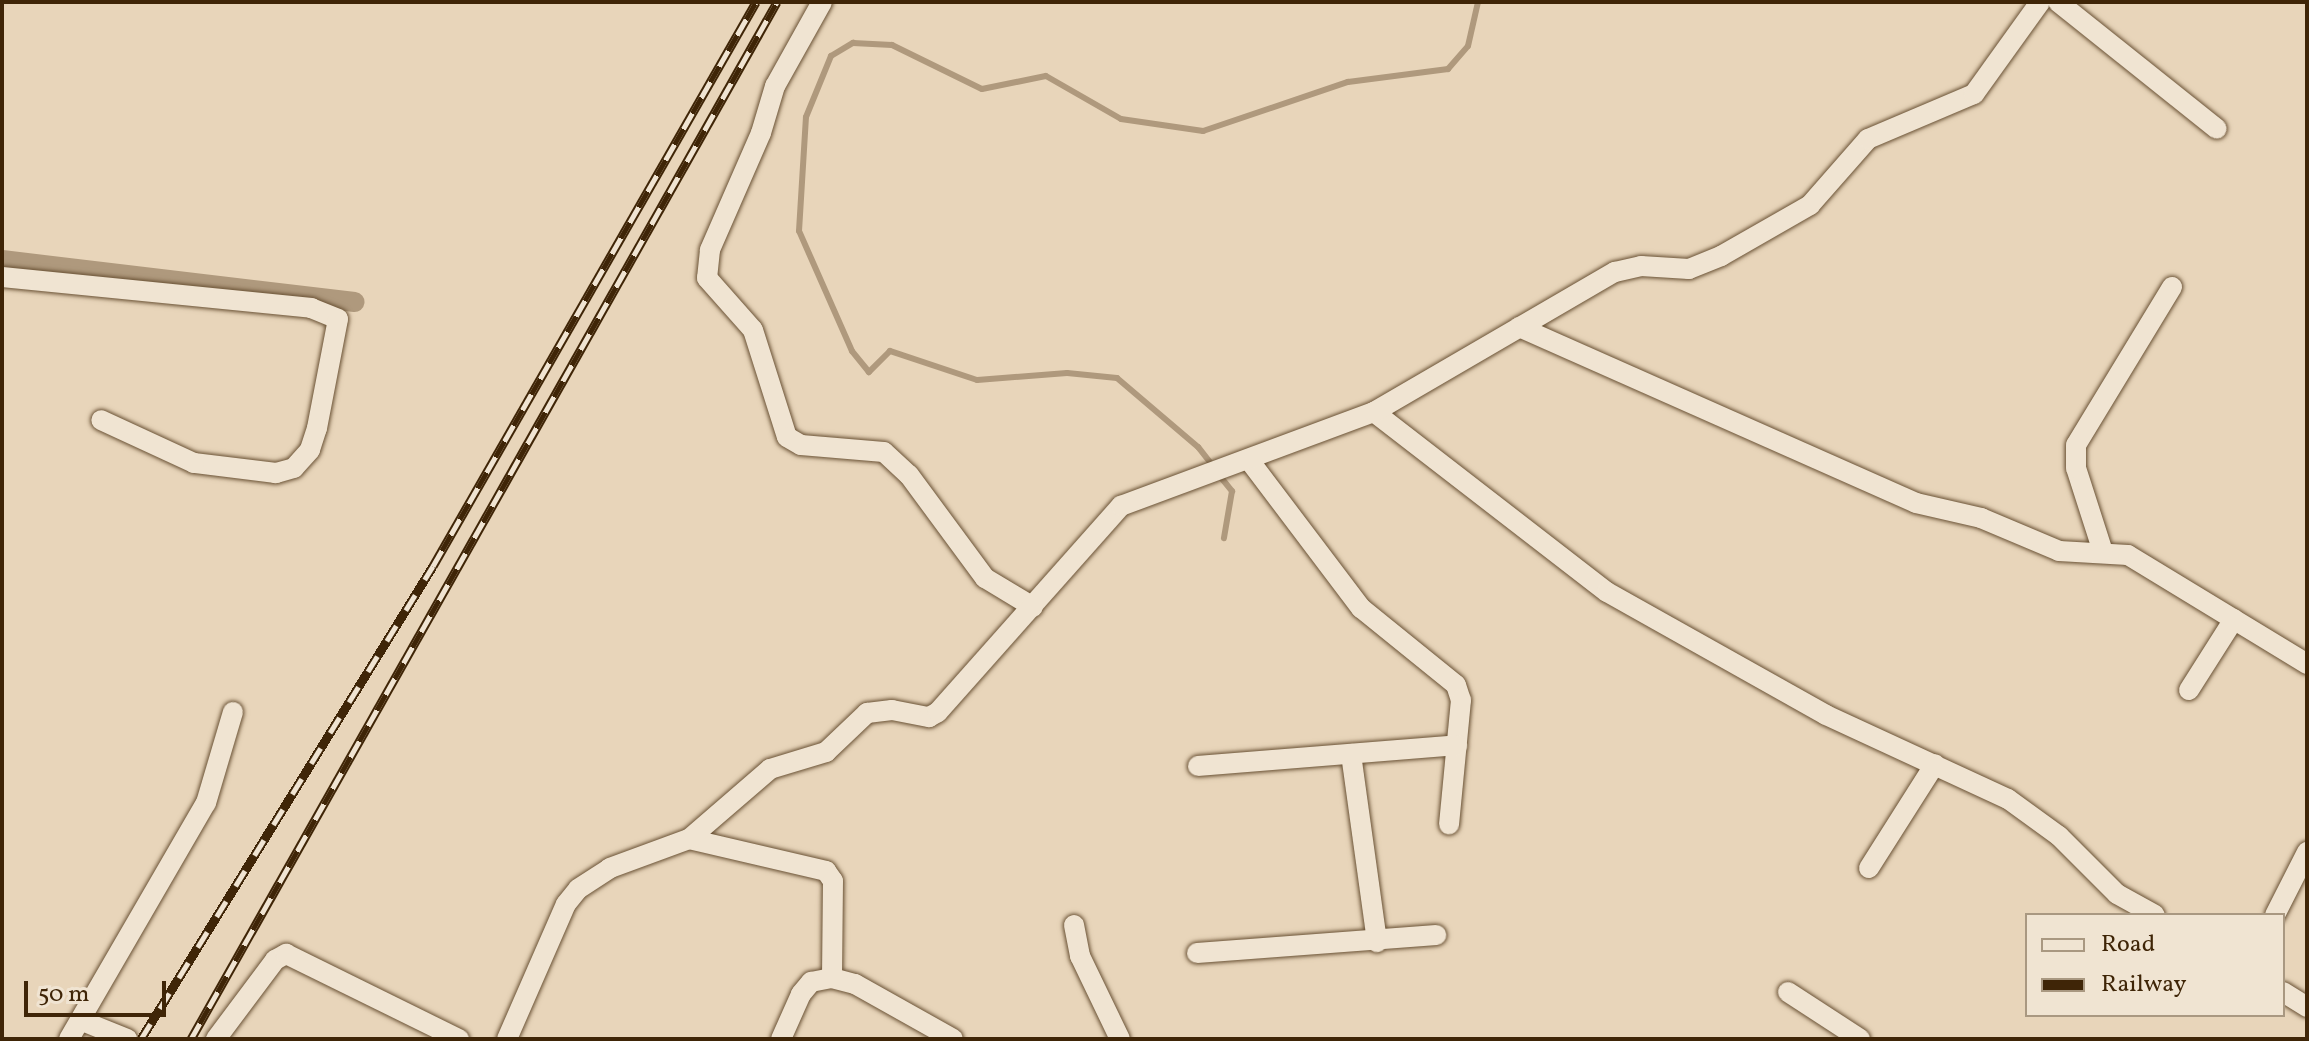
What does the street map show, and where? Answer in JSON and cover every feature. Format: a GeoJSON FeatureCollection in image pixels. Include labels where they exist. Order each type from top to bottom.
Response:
{"type":"FeatureCollection","features":[{"type":"Feature","properties":{"kind":"street"},"geometry":{"type":"LineString","coordinates":[[822,2],[775,86],[761,133],[710,250],[707,278],[753,330],[787,437],[801,445],[884,452],[909,475],[985,578],[1033,607]]}},
{"type":"Feature","properties":{"kind":"street"},"geometry":{"type":"LineString","coordinates":[[507,1039],[566,904],[578,889],[610,868],[689,839],[770,769],[826,752],[867,713],[892,710],[918,717],[938,712],[1121,506],[1210,477],[1374,412],[1615,272],[1701,265],[1810,205],[1868,139],[1974,94],[2040,2]]}},
{"type":"Feature","properties":{"kind":"street"},"geometry":{"type":"LineString","coordinates":[[2058,2],[2217,129]]}},
{"type":"Feature","properties":{"kind":"street"},"geometry":{"type":"LineString","coordinates":[[2,277],[311,308],[338,319],[317,428],[310,450],[294,468],[276,473],[194,463],[101,420]]}},
{"type":"Feature","properties":{"kind":"street"},"geometry":{"type":"LineString","coordinates":[[2103,552],[2076,468],[2076,445],[2172,287]]}},
{"type":"Feature","properties":{"kind":"street"},"geometry":{"type":"LineString","coordinates":[[1519,327],[1916,503],[1981,518],[2059,551],[2128,555],[2307,664]]}},
{"type":"Feature","properties":{"kind":"street"},"geometry":{"type":"LineString","coordinates":[[1374,412],[1640,612],[1826,715],[1935,764],[2039,819],[2117,894],[2151,913]]}},
{"type":"Feature","properties":{"kind":"street"},"geometry":{"type":"LineString","coordinates":[[1246,462],[1361,608],[1456,685],[1461,700],[1449,824]]}},
{"type":"Feature","properties":{"kind":"street"},"geometry":{"type":"LineString","coordinates":[[2189,690],[2234,619]]}},
{"type":"Feature","properties":{"kind":"street"},"geometry":{"type":"LineString","coordinates":[[69,1039],[206,803],[233,712]]}},
{"type":"Feature","properties":{"kind":"street"},"geometry":{"type":"LineString","coordinates":[[1198,766],[1457,745]]}},
{"type":"Feature","properties":{"kind":"street"},"geometry":{"type":"LineString","coordinates":[[1351,754],[1377,942]]}},
{"type":"Feature","properties":{"kind":"street"},"geometry":{"type":"LineString","coordinates":[[1869,868],[1935,764]]}},
{"type":"Feature","properties":{"kind":"street"},"geometry":{"type":"LineString","coordinates":[[689,839],[826,871],[833,881],[832,978]]}},
{"type":"Feature","properties":{"kind":"street"},"geometry":{"type":"LineString","coordinates":[[2276,913],[2307,852]]}},
{"type":"Feature","properties":{"kind":"street"},"geometry":{"type":"LineString","coordinates":[[1074,925],[1080,956],[1120,1039]]}},
{"type":"Feature","properties":{"kind":"street"},"geometry":{"type":"LineString","coordinates":[[1197,953],[1377,942],[1436,935]]}},
{"type":"Feature","properties":{"kind":"street"},"geometry":{"type":"LineString","coordinates":[[216,1039],[275,960],[286,954],[459,1039]]}},
{"type":"Feature","properties":{"kind":"street"},"geometry":{"type":"LineString","coordinates":[[781,1039],[801,994],[811,982],[832,978],[855,984],[953,1039]]}},
{"type":"Feature","properties":{"kind":"street"},"geometry":{"type":"LineString","coordinates":[[1788,992],[1860,1039]]}},
{"type":"Feature","properties":{"kind":"street"},"geometry":{"type":"LineString","coordinates":[[2285,993],[2307,1007]]}},
{"type":"Feature","properties":{"kind":"street"},"geometry":{"type":"LineString","coordinates":[[80,1020],[127,1039]]}},
{"type":"Feature","properties":{"kind":"waterway"},"geometry":{"type":"LineString","coordinates":[[1213,466],[1198,447],[1117,378],[1067,373],[977,380],[890,351],[869,372],[852,351],[799,231],[806,117],[831,56],[853,43],[892,45],[982,89],[1046,76],[1121,119],[1203,131],[1348,82],[1448,69],[1468,46],[1478,2]]}},
{"type":"Feature","properties":{"kind":"waterway"},"geometry":{"type":"LineString","coordinates":[[2,260],[355,302]]}},
{"type":"Feature","properties":{"kind":"waterway"},"geometry":{"type":"LineString","coordinates":[[1219,475],[1232,491],[1224,538]]}},
{"type":"Feature","properties":{"kind":"railway"},"geometry":{"type":"LineString","coordinates":[[141,1039],[433,566],[756,2]]}},
{"type":"Feature","properties":{"kind":"railway"},"geometry":{"type":"LineString","coordinates":[[191,1039],[777,2]]}}]}
